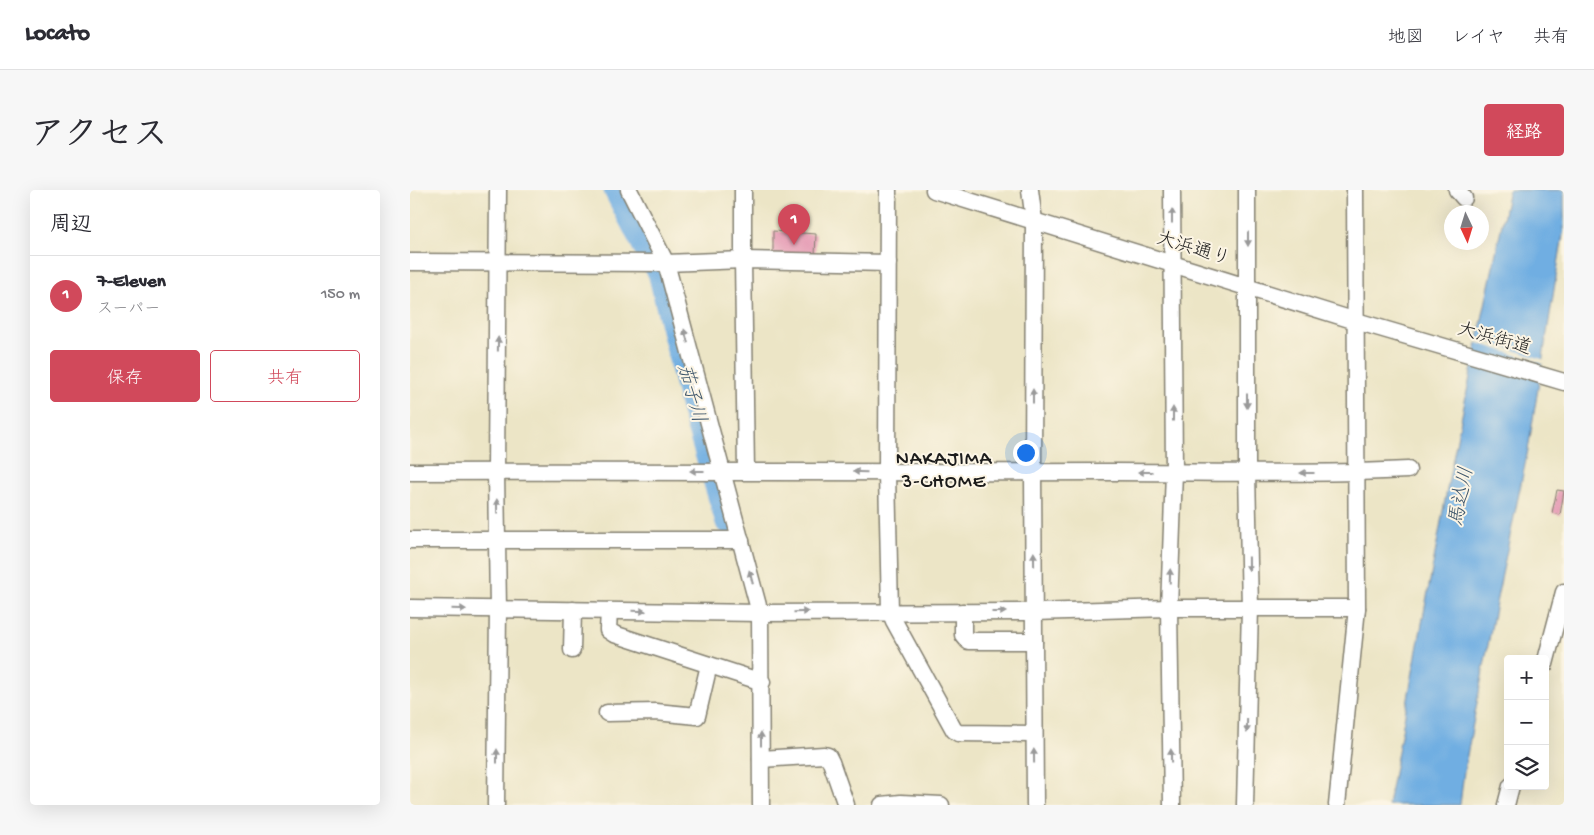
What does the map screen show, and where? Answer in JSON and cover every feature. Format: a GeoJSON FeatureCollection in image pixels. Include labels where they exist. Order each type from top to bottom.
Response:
{"type":"FeatureCollection","features":[{"type":"Feature","properties":{"kind":"street"},"geometry":{"type":"LineString","coordinates":[[496,805],[498,190]]}},
{"type":"Feature","properties":{"kind":"street"},"geometry":{"type":"LineString","coordinates":[[629,190],[666,262],[760,613],[762,682],[761,805]]}},
{"type":"Feature","properties":{"kind":"street"},"geometry":{"type":"LineString","coordinates":[[743,190],[746,471]]}},
{"type":"Feature","properties":{"kind":"street"},"geometry":{"type":"LineString","coordinates":[[888,190],[887,473],[890,611],[954,730],[958,733],[1034,734]]}},
{"type":"Feature","properties":{"kind":"street","name":"大浜通り"},"geometry":{"type":"LineString","coordinates":[[934,190],[1441,346]]}},
{"type":"Feature","properties":{"kind":"street"},"geometry":{"type":"LineString","coordinates":[[1030,190],[1034,221],[1035,805]]}},
{"type":"Feature","properties":{"kind":"street"},"geometry":{"type":"LineString","coordinates":[[1172,190],[1174,472],[1169,608],[1172,805]]}},
{"type":"Feature","properties":{"kind":"street"},"geometry":{"type":"LineString","coordinates":[[1245,805],[1250,608],[1247,473],[1248,190]]}},
{"type":"Feature","properties":{"kind":"street"},"geometry":{"type":"LineString","coordinates":[[1337,805],[1357,608],[1355,190]]}},
{"type":"Feature","properties":{"kind":"street"},"geometry":{"type":"LineString","coordinates":[[410,262],[666,262],[743,260],[888,263]]}},
{"type":"Feature","properties":{"kind":"street","name":"大浜街道"},"geometry":{"type":"LineString","coordinates":[[1441,346],[1564,382]]}},
{"type":"Feature","properties":{"kind":"street"},"geometry":{"type":"LineString","coordinates":[[410,472],[1356,473],[1408,470]]}},
{"type":"Feature","properties":{"kind":"street"},"geometry":{"type":"LineString","coordinates":[[410,540],[741,540]]}},
{"type":"Feature","properties":{"kind":"street"},"geometry":{"type":"LineString","coordinates":[[1547,655],[1564,592]]}},
{"type":"Feature","properties":{"kind":"street"},"geometry":{"type":"LineString","coordinates":[[410,608],[760,613],[890,611],[1034,612],[1169,608],[1357,608]]}},
{"type":"Feature","properties":{"kind":"street"},"geometry":{"type":"LineString","coordinates":[[572,650],[574,610]]}},
{"type":"Feature","properties":{"kind":"street"},"geometry":{"type":"LineString","coordinates":[[609,610],[608,630],[614,634],[762,682]]}},
{"type":"Feature","properties":{"kind":"street"},"geometry":{"type":"LineString","coordinates":[[962,612],[963,635],[968,641],[1034,641]]}},
{"type":"Feature","properties":{"kind":"street"},"geometry":{"type":"LineString","coordinates":[[607,713],[656,712],[698,716],[709,666]]}},
{"type":"Feature","properties":{"kind":"street"},"geometry":{"type":"LineString","coordinates":[[761,759],[828,756],[846,805]]}},
{"type":"Feature","properties":{"kind":"street"},"geometry":{"type":"LineString","coordinates":[[1506,805],[1510,790]]}},
{"type":"Feature","properties":{"kind":"street"},"geometry":{"type":"LineString","coordinates":[[884,805],[901,803],[941,805]]}},
{"type":"Feature","properties":{"kind":"water","name":"馬込川"},"geometry":{"type":"Polygon","coordinates":[[[1509,190],[1564,190],[1564,228],[1528,450],[1496,603],[1464,771],[1460,805],[1388,805],[1452,463],[1509,190]]]}},
{"type":"Feature","properties":{"kind":"pier"},"geometry":{"type":"Polygon","coordinates":[[[1476,338],[1545,360],[1544,364],[1475,342],[1476,338]]]}},
{"type":"Feature","properties":{"kind":"building"},"geometry":{"type":"Polygon","coordinates":[[[773,231],[816,234],[815,255],[773,255],[773,231]]]}},
{"type":"Feature","properties":{"kind":"building"},"geometry":{"type":"Polygon","coordinates":[[[1557,490],[1564,491],[1560,515],[1552,513],[1557,490]]]}},
{"type":"Feature","properties":{"kind":"waterway","name":"茄子川"},"geometry":{"type":"LineString","coordinates":[[616,190],[660,272],[692,404],[728,522]]}},
{"type":"Feature","properties":{"kind":"place","name":"7-Eleven"},"geometry":{"type":"Point","coordinates":[794,245]}},
{"type":"Feature","properties":{"kind":"district","name":"NAKAJIMA 3-CHOME"},"geometry":{"type":"Point","coordinates":[944,472]}}]}
